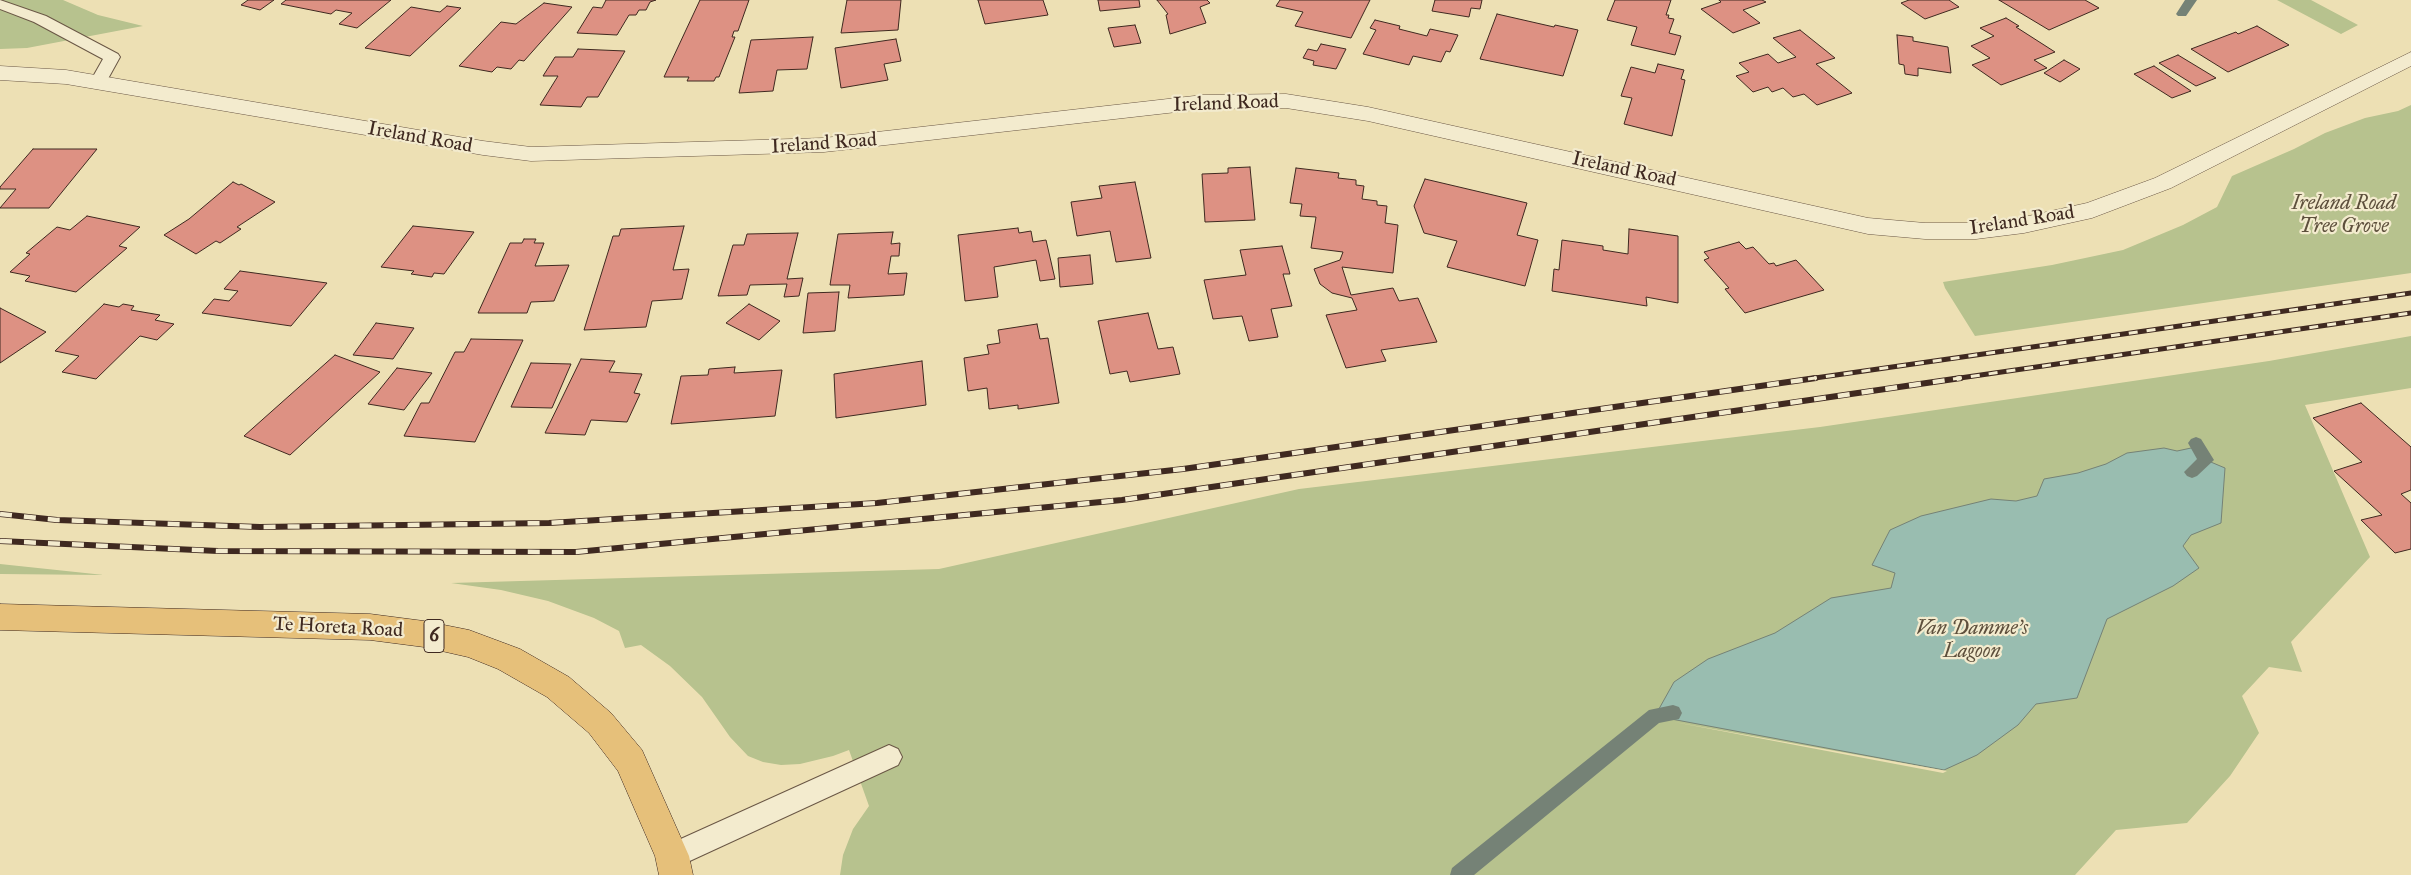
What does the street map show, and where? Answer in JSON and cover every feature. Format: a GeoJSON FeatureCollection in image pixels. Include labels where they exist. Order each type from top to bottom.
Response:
{"type":"FeatureCollection","features":[{"type":"Feature","properties":{"kind":"main road","name":"Te Horeta Road"},"geometry":{"type":"LineString","coordinates":[[0,617],[370,627],[424,634],[477,647],[509,659],[558,687],[600,723],[630,761],[674,866]]}},
{"type":"Feature","properties":{"kind":"street","name":"Ireland Road"},"geometry":{"type":"LineString","coordinates":[[0,73],[66,77],[483,148],[531,154],[614,153],[824,145],[1167,106],[1251,100],[1286,101],[1387,118],[1868,226],[1925,231],[1976,231],[2024,225],[2092,210],[2163,183],[2411,58]]}},
{"type":"Feature","properties":{"kind":"lane"},"geometry":{"type":"LineString","coordinates":[[0,4],[40,19],[112,57],[98,82]]}},
{"type":"Feature","properties":{"kind":"lane"},"geometry":{"type":"LineString","coordinates":[[674,866],[889,757]]}},
{"type":"Feature","properties":{"kind":"green space"},"geometry":{"type":"Polygon","coordinates":[[[0,0],[63,0],[98,15],[143,26],[27,48],[0,49],[0,0]]]}},
{"type":"Feature","properties":{"kind":"green space"},"geometry":{"type":"Polygon","coordinates":[[[2277,0],[2311,0],[2358,25],[2341,34],[2277,0]]]}},
{"type":"Feature","properties":{"kind":"green space","name":"Ireland Road Tree Grove"},"geometry":{"type":"Polygon","coordinates":[[[2411,105],[2411,273],[1975,336],[1945,288],[1943,282],[2052,265],[2123,250],[2183,225],[2217,207],[2232,176],[2294,149],[2325,133],[2365,118],[2398,111],[2411,105]]]}},
{"type":"Feature","properties":{"kind":"green space","name":"Van Damme's Lagoon"},"geometry":{"type":"Polygon","coordinates":[[[2411,336],[2411,388],[2305,405],[2370,557],[2291,642],[2302,672],[2269,667],[2242,696],[2259,733],[2230,776],[2187,823],[2116,830],[2075,875],[840,875],[843,855],[853,829],[869,806],[849,750],[800,764],[781,765],[763,762],[748,756],[730,737],[702,697],[670,666],[641,645],[625,648],[619,631],[594,618],[548,601],[501,590],[451,583],[939,569],[1299,489],[1820,427],[2269,361],[2411,336]]]}},
{"type":"Feature","properties":{"kind":"green space"},"geometry":{"type":"Polygon","coordinates":[[[0,564],[104,575],[0,574],[0,564]]]}},
{"type":"Feature","properties":{"kind":"water"},"geometry":{"type":"Polygon","coordinates":[[[2196,447],[2206,460],[2225,468],[2221,523],[2191,535],[2183,546],[2199,568],[2173,586],[2107,619],[2077,698],[2036,704],[2018,725],[1977,755],[1944,770],[1655,716],[1674,682],[1708,659],[1775,633],[1831,598],[1891,588],[1895,573],[1872,565],[1890,530],[1921,516],[1991,499],[2016,501],[2037,496],[2044,479],[2078,473],[2106,464],[2127,453],[2164,448],[2177,451],[2196,447]]]}},
{"type":"Feature","properties":{"kind":"pier"},"geometry":{"type":"Polygon","coordinates":[[[1674,722],[1947,771],[1943,773],[1674,722]]]}},
{"type":"Feature","properties":{"kind":"building"},"geometry":{"type":"Polygon","coordinates":[[[248,0],[274,0],[260,10],[241,5],[248,0]]]}},
{"type":"Feature","properties":{"kind":"building"},"geometry":{"type":"Polygon","coordinates":[[[286,0],[391,0],[357,28],[339,24],[352,13],[336,10],[331,14],[281,4],[286,0]]]}},
{"type":"Feature","properties":{"kind":"building"},"geometry":{"type":"Polygon","coordinates":[[[606,0],[656,0],[650,2],[646,10],[639,10],[636,15],[629,15],[617,35],[577,33],[593,7],[602,8],[606,0]]]}},
{"type":"Feature","properties":{"kind":"building"},"geometry":{"type":"Polygon","coordinates":[[[700,0],[749,0],[738,31],[734,31],[732,37],[735,37],[719,77],[716,77],[714,81],[687,81],[689,77],[664,77],[700,0]]]}},
{"type":"Feature","properties":{"kind":"building"},"geometry":{"type":"Polygon","coordinates":[[[847,0],[901,0],[898,30],[841,33],[847,0]]]}},
{"type":"Feature","properties":{"kind":"building"},"geometry":{"type":"Polygon","coordinates":[[[978,0],[1043,0],[1048,15],[985,24],[978,0]]]}},
{"type":"Feature","properties":{"kind":"building"},"geometry":{"type":"Polygon","coordinates":[[[1098,0],[1139,0],[1140,7],[1100,11],[1098,0]]]}},
{"type":"Feature","properties":{"kind":"building"},"geometry":{"type":"Polygon","coordinates":[[[1157,0],[1207,0],[1210,3],[1200,7],[1206,23],[1170,34],[1166,15],[1168,14],[1157,0]]]}},
{"type":"Feature","properties":{"kind":"building"},"geometry":{"type":"Polygon","coordinates":[[[1280,0],[1370,0],[1351,38],[1295,26],[1303,12],[1276,6],[1280,0]]]}},
{"type":"Feature","properties":{"kind":"building"},"geometry":{"type":"Polygon","coordinates":[[[1435,0],[1482,0],[1480,9],[1471,8],[1469,17],[1432,11],[1435,0]]]}},
{"type":"Feature","properties":{"kind":"building"},"geometry":{"type":"Polygon","coordinates":[[[1615,0],[1671,0],[1666,15],[1669,15],[1668,18],[1674,19],[1669,33],[1681,36],[1675,55],[1631,45],[1637,27],[1607,20],[1615,0]]]}},
{"type":"Feature","properties":{"kind":"building"},"geometry":{"type":"Polygon","coordinates":[[[1719,0],[1762,0],[1766,2],[1743,10],[1760,23],[1733,33],[1701,9],[1721,2],[1719,0]]]}},
{"type":"Feature","properties":{"kind":"building"},"geometry":{"type":"Polygon","coordinates":[[[1909,0],[1949,0],[1959,7],[1925,19],[1901,3],[1909,0]]]}},
{"type":"Feature","properties":{"kind":"building"},"geometry":{"type":"Polygon","coordinates":[[[1999,0],[2085,0],[2099,8],[2049,30],[1999,0]]]}},
{"type":"Feature","properties":{"kind":"building"},"geometry":{"type":"Polygon","coordinates":[[[544,3],[572,7],[524,61],[519,60],[511,69],[497,67],[492,72],[459,66],[501,22],[516,24],[544,3]]]}},
{"type":"Feature","properties":{"kind":"building"},"geometry":{"type":"Polygon","coordinates":[[[447,6],[461,8],[410,56],[365,48],[411,7],[440,12],[447,6]]]}},
{"type":"Feature","properties":{"kind":"building"},"geometry":{"type":"Polygon","coordinates":[[[1497,14],[1554,27],[1555,25],[1578,30],[1563,76],[1480,59],[1497,14]]]}},
{"type":"Feature","properties":{"kind":"building"},"geometry":{"type":"Polygon","coordinates":[[[2006,18],[2019,26],[2016,27],[2055,52],[2034,60],[2047,68],[2001,85],[1972,65],[1990,58],[1971,46],[1994,36],[1980,28],[2006,18]]]}},
{"type":"Feature","properties":{"kind":"building"},"geometry":{"type":"Polygon","coordinates":[[[1375,20],[1400,26],[1399,29],[1427,36],[1430,29],[1458,35],[1450,52],[1446,51],[1441,62],[1413,56],[1409,65],[1363,54],[1376,30],[1370,28],[1375,20]]]}},
{"type":"Feature","properties":{"kind":"building"},"geometry":{"type":"Polygon","coordinates":[[[1135,25],[1141,43],[1114,47],[1108,28],[1135,25]]]}},
{"type":"Feature","properties":{"kind":"building"},"geometry":{"type":"Polygon","coordinates":[[[2257,26],[2289,45],[2228,72],[2191,49],[2236,32],[2238,34],[2257,26]]]}},
{"type":"Feature","properties":{"kind":"building"},"geometry":{"type":"Polygon","coordinates":[[[1800,30],[1835,58],[1816,64],[1852,93],[1817,105],[1804,94],[1793,97],[1783,88],[1772,92],[1768,87],[1753,92],[1736,76],[1749,72],[1739,63],[1768,54],[1778,63],[1796,57],[1773,38],[1800,30]]]}},
{"type":"Feature","properties":{"kind":"building"},"geometry":{"type":"Polygon","coordinates":[[[1897,35],[1913,37],[1913,41],[1948,47],[1951,73],[1918,68],[1918,76],[1905,74],[1904,65],[1899,64],[1897,35]]]}},
{"type":"Feature","properties":{"kind":"building"},"geometry":{"type":"Polygon","coordinates":[[[813,37],[807,69],[777,70],[773,91],[739,93],[751,40],[813,37]]]}},
{"type":"Feature","properties":{"kind":"building"},"geometry":{"type":"Polygon","coordinates":[[[896,39],[901,61],[884,64],[888,80],[841,88],[835,48],[896,39]]]}},
{"type":"Feature","properties":{"kind":"building"},"geometry":{"type":"Polygon","coordinates":[[[1321,44],[1346,49],[1336,69],[1313,65],[1314,61],[1303,58],[1308,49],[1317,51],[1321,44]]]}},
{"type":"Feature","properties":{"kind":"building"},"geometry":{"type":"Polygon","coordinates":[[[578,49],[625,51],[598,97],[587,97],[581,107],[540,105],[558,76],[543,76],[555,57],[573,57],[578,49]]]}},
{"type":"Feature","properties":{"kind":"building"},"geometry":{"type":"Polygon","coordinates":[[[2178,55],[2216,78],[2196,86],[2159,63],[2178,55]]]}},
{"type":"Feature","properties":{"kind":"building"},"geometry":{"type":"Polygon","coordinates":[[[2064,60],[2080,69],[2060,82],[2044,73],[2064,60]]]}},
{"type":"Feature","properties":{"kind":"building"},"geometry":{"type":"Polygon","coordinates":[[[1658,64],[1684,70],[1681,79],[1685,80],[1672,136],[1624,124],[1632,98],[1621,96],[1631,67],[1655,73],[1658,64]]]}},
{"type":"Feature","properties":{"kind":"building"},"geometry":{"type":"Polygon","coordinates":[[[2154,66],[2191,91],[2172,98],[2134,74],[2154,66]]]}},
{"type":"Feature","properties":{"kind":"building"},"geometry":{"type":"Polygon","coordinates":[[[33,149],[97,149],[49,208],[0,208],[16,189],[0,189],[0,187],[33,149]]]}},
{"type":"Feature","properties":{"kind":"building"},"geometry":{"type":"Polygon","coordinates":[[[1250,167],[1255,220],[1205,222],[1202,174],[1228,173],[1228,168],[1250,167]]]}},
{"type":"Feature","properties":{"kind":"building"},"geometry":{"type":"Polygon","coordinates":[[[1296,168],[1339,173],[1338,178],[1356,180],[1356,185],[1364,186],[1362,199],[1377,201],[1377,205],[1387,206],[1385,223],[1398,225],[1393,273],[1342,267],[1351,295],[1393,288],[1399,301],[1418,298],[1437,342],[1381,350],[1386,361],[1346,368],[1326,315],[1357,310],[1352,298],[1332,293],[1320,284],[1314,269],[1340,260],[1343,252],[1311,248],[1316,217],[1300,216],[1302,204],[1290,203],[1296,168]]]}},
{"type":"Feature","properties":{"kind":"building"},"geometry":{"type":"Polygon","coordinates":[[[1425,179],[1527,203],[1517,235],[1538,240],[1525,286],[1447,267],[1457,241],[1424,233],[1414,206],[1425,179]]]}},
{"type":"Feature","properties":{"kind":"building"},"geometry":{"type":"Polygon","coordinates":[[[233,182],[241,184],[275,202],[237,227],[241,229],[220,243],[216,241],[196,254],[164,235],[189,219],[233,182]]]}},
{"type":"Feature","properties":{"kind":"building"},"geometry":{"type":"Polygon","coordinates":[[[1135,182],[1151,258],[1116,262],[1110,231],[1077,236],[1071,202],[1102,198],[1099,186],[1135,182]]]}},
{"type":"Feature","properties":{"kind":"building"},"geometry":{"type":"Polygon","coordinates":[[[87,216],[140,227],[119,246],[127,248],[76,292],[25,281],[30,276],[10,272],[30,254],[26,253],[57,227],[70,230],[87,216]]]}},
{"type":"Feature","properties":{"kind":"building"},"geometry":{"type":"Polygon","coordinates":[[[413,226],[474,232],[444,274],[434,273],[432,277],[411,274],[414,271],[381,267],[413,226]]]}},
{"type":"Feature","properties":{"kind":"building"},"geometry":{"type":"Polygon","coordinates":[[[684,226],[673,270],[689,269],[682,299],[652,301],[646,327],[584,330],[613,236],[619,236],[621,229],[684,226]]]}},
{"type":"Feature","properties":{"kind":"building"},"geometry":{"type":"Polygon","coordinates":[[[1018,228],[1019,233],[1031,231],[1033,242],[1046,240],[1055,279],[1040,281],[1036,260],[994,267],[998,297],[965,301],[958,235],[1018,228]]]}},
{"type":"Feature","properties":{"kind":"building"},"geometry":{"type":"Polygon","coordinates":[[[1629,229],[1678,236],[1678,303],[1646,297],[1647,306],[1552,291],[1554,269],[1559,270],[1562,240],[1603,246],[1603,250],[1628,254],[1629,229]]]}},
{"type":"Feature","properties":{"kind":"building"},"geometry":{"type":"Polygon","coordinates":[[[893,232],[891,244],[900,243],[899,256],[891,256],[888,274],[907,273],[904,295],[848,298],[850,285],[830,285],[838,234],[893,232]]]}},
{"type":"Feature","properties":{"kind":"building"},"geometry":{"type":"Polygon","coordinates":[[[798,233],[787,279],[803,278],[799,296],[784,297],[787,284],[750,285],[747,295],[718,296],[733,245],[744,245],[747,234],[798,233]]]}},
{"type":"Feature","properties":{"kind":"building"},"geometry":{"type":"Polygon","coordinates":[[[524,239],[536,239],[534,243],[544,243],[535,266],[569,265],[554,301],[531,302],[527,313],[478,313],[510,243],[522,243],[524,239]]]}},
{"type":"Feature","properties":{"kind":"building"},"geometry":{"type":"Polygon","coordinates":[[[1739,242],[1746,249],[1753,247],[1769,264],[1774,263],[1776,266],[1796,260],[1824,290],[1745,313],[1725,289],[1729,288],[1704,260],[1709,258],[1704,252],[1739,242]]]}},
{"type":"Feature","properties":{"kind":"building"},"geometry":{"type":"Polygon","coordinates":[[[1282,246],[1290,274],[1283,274],[1292,306],[1271,309],[1278,337],[1249,341],[1242,316],[1213,319],[1204,280],[1246,275],[1240,250],[1282,246]]]}},
{"type":"Feature","properties":{"kind":"building"},"geometry":{"type":"Polygon","coordinates":[[[1090,255],[1093,284],[1060,287],[1058,258],[1090,255]]]}},
{"type":"Feature","properties":{"kind":"building"},"geometry":{"type":"Polygon","coordinates":[[[240,271],[327,283],[291,326],[202,313],[214,299],[229,301],[238,291],[224,289],[240,271]]]}},
{"type":"Feature","properties":{"kind":"building"},"geometry":{"type":"Polygon","coordinates":[[[839,292],[835,331],[803,333],[808,293],[839,292]]]}},
{"type":"Feature","properties":{"kind":"building"},"geometry":{"type":"Polygon","coordinates":[[[104,304],[119,307],[123,304],[134,306],[131,310],[160,315],[155,320],[174,324],[157,340],[140,336],[96,379],[62,372],[79,356],[55,351],[104,304]]]}},
{"type":"Feature","properties":{"kind":"building"},"geometry":{"type":"Polygon","coordinates":[[[749,304],[780,321],[759,340],[726,323],[749,304]]]}},
{"type":"Feature","properties":{"kind":"building"},"geometry":{"type":"Polygon","coordinates":[[[0,308],[46,332],[0,363],[0,308]]]}},
{"type":"Feature","properties":{"kind":"building"},"geometry":{"type":"Polygon","coordinates":[[[1148,313],[1158,349],[1173,347],[1180,374],[1130,382],[1127,371],[1110,374],[1098,321],[1148,313]]]}},
{"type":"Feature","properties":{"kind":"building"},"geometry":{"type":"Polygon","coordinates":[[[376,323],[414,328],[393,359],[353,355],[376,323]]]}},
{"type":"Feature","properties":{"kind":"building"},"geometry":{"type":"Polygon","coordinates":[[[1037,324],[1040,339],[1048,338],[1059,403],[1018,409],[1018,405],[989,409],[987,388],[968,391],[964,358],[989,354],[987,345],[1000,343],[998,330],[1037,324]]]}},
{"type":"Feature","properties":{"kind":"building"},"geometry":{"type":"Polygon","coordinates":[[[471,339],[523,340],[475,442],[404,436],[421,403],[429,403],[455,352],[464,352],[471,339]]]}},
{"type":"Feature","properties":{"kind":"building"},"geometry":{"type":"Polygon","coordinates":[[[335,355],[380,372],[290,455],[244,436],[335,355]]]}},
{"type":"Feature","properties":{"kind":"building"},"geometry":{"type":"Polygon","coordinates":[[[581,359],[615,361],[609,372],[642,374],[634,393],[640,394],[627,422],[591,420],[585,435],[545,433],[581,359]]]}},
{"type":"Feature","properties":{"kind":"building"},"geometry":{"type":"Polygon","coordinates":[[[922,361],[926,405],[836,418],[834,374],[922,361]]]}},
{"type":"Feature","properties":{"kind":"building"},"geometry":{"type":"Polygon","coordinates":[[[531,363],[571,364],[552,408],[511,407],[531,363]]]}},
{"type":"Feature","properties":{"kind":"building"},"geometry":{"type":"Polygon","coordinates":[[[735,367],[734,373],[782,370],[775,416],[671,424],[681,376],[708,375],[709,369],[735,367]]]}},
{"type":"Feature","properties":{"kind":"building"},"geometry":{"type":"Polygon","coordinates":[[[397,368],[432,373],[404,410],[368,404],[397,368]]]}},
{"type":"Feature","properties":{"kind":"building"},"geometry":{"type":"Polygon","coordinates":[[[2361,403],[2411,447],[2411,490],[2401,494],[2411,503],[2411,549],[2395,553],[2361,520],[2382,515],[2334,471],[2362,462],[2313,418],[2361,403]]]}},
{"type":"Feature","properties":{"kind":"waterway"},"geometry":{"type":"LineString","coordinates":[[2182,14],[2191,0]]}},
{"type":"Feature","properties":{"kind":"waterway"},"geometry":{"type":"LineString","coordinates":[[2192,472],[2206,460],[2196,443]]}},
{"type":"Feature","properties":{"kind":"waterway"},"geometry":{"type":"LineString","coordinates":[[1459,875],[1655,716],[1673,713]]}},
{"type":"Feature","properties":{"kind":"railway"},"geometry":{"type":"LineString","coordinates":[[1808,379],[2411,293]]}},
{"type":"Feature","properties":{"kind":"railway"},"geometry":{"type":"LineString","coordinates":[[1953,379],[2411,313]]}},
{"type":"Feature","properties":{"kind":"railway"},"geometry":{"type":"LineString","coordinates":[[0,514],[57,520],[260,527],[549,523],[877,503],[1183,469],[1816,378]]}},
{"type":"Feature","properties":{"kind":"railway"},"geometry":{"type":"LineString","coordinates":[[0,541],[218,551],[576,552],[1122,500],[1961,378]]}}]}
